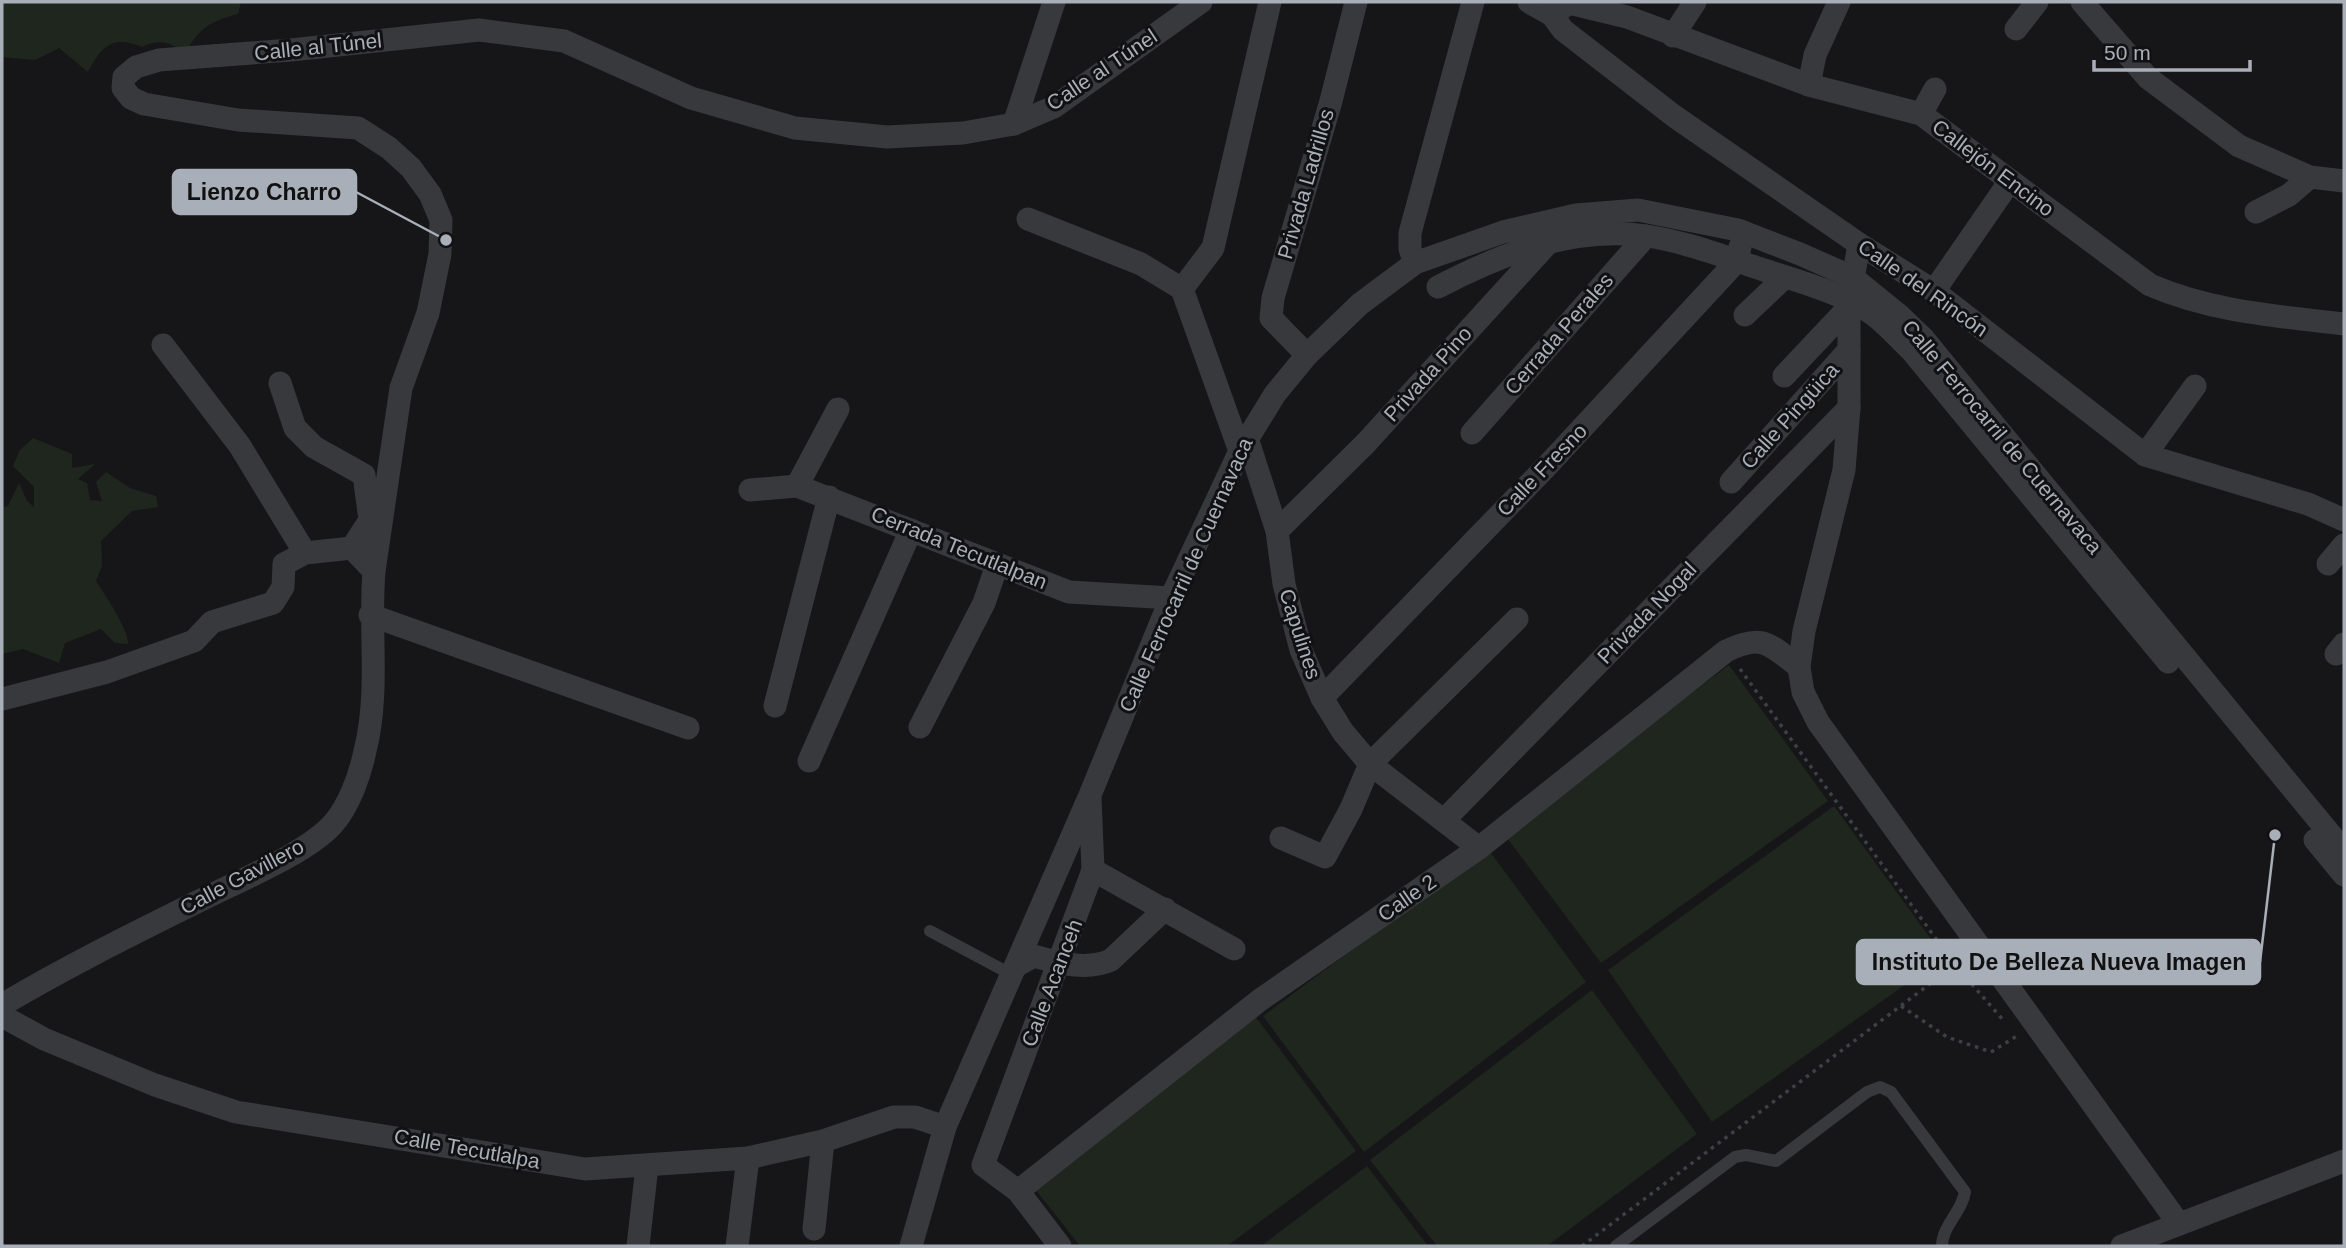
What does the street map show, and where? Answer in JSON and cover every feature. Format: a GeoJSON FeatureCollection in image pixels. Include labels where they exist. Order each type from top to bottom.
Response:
{"type":"FeatureCollection","features":[{"type":"Feature","properties":{"kind":"street"},"geometry":{"type":"LineString","coordinates":[[1014,124],[1054,2]]}},
{"type":"Feature","properties":{"kind":"street","name":"Calle al Túnel"},"geometry":{"type":"LineString","coordinates":[[374,571],[401,388],[428,313],[440,254],[441,220],[430,194],[411,168],[389,148],[358,128],[238,120],[144,104],[131,98],[123,88],[124,77],[136,67],[159,60],[304,49],[479,30],[564,41],[691,98],[795,128],[887,137],[963,133],[1014,124],[1054,107],[1201,2]]}},
{"type":"Feature","properties":{"kind":"street"},"geometry":{"type":"LineString","coordinates":[[1182,289],[1213,248],[1270,2]]}},
{"type":"Feature","properties":{"kind":"street","name":"Privada Ladrillos"},"geometry":{"type":"LineString","coordinates":[[1307,355],[1271,318],[1273,298],[1331,101],[1356,2]]}},
{"type":"Feature","properties":{"kind":"street"},"geometry":{"type":"LineString","coordinates":[[1415,262],[1410,249],[1410,233],[1473,2]]}},
{"type":"Feature","properties":{"kind":"street","name":"Calle del Rincón"},"geometry":{"type":"LineString","coordinates":[[1530,2],[1552,15],[1563,30],[1674,116],[1859,244],[1934,291],[2145,455],[2308,504],[2344,520]]}},
{"type":"Feature","properties":{"kind":"street"},"geometry":{"type":"LineString","coordinates":[[1673,36],[1695,2]]}},
{"type":"Feature","properties":{"kind":"street"},"geometry":{"type":"LineString","coordinates":[[1809,85],[1815,55],[1839,2]]}},
{"type":"Feature","properties":{"kind":"street"},"geometry":{"type":"LineString","coordinates":[[2016,29],[2037,2]]}},
{"type":"Feature","properties":{"kind":"street"},"geometry":{"type":"LineString","coordinates":[[2082,2],[2148,78],[2239,146],[2310,177],[2344,181]]}},
{"type":"Feature","properties":{"kind":"street","name":"Callejón Encino"},"geometry":{"type":"LineString","coordinates":[[1552,15],[1569,3],[1627,17],[1809,85],[1921,114],[2150,285],[2174,296],[2227,311],[2344,324]]}},
{"type":"Feature","properties":{"kind":"street"},"geometry":{"type":"LineString","coordinates":[[1921,114],[1935,89]]}},
{"type":"Feature","properties":{"kind":"street"},"geometry":{"type":"LineString","coordinates":[[2256,212],[2289,195],[2310,177]]}},
{"type":"Feature","properties":{"kind":"street"},"geometry":{"type":"LineString","coordinates":[[1934,291],[2010,181]]}},
{"type":"Feature","properties":{"kind":"street","name":"Calle Ferrocarril de Cuernavaca"},"geometry":{"type":"LineString","coordinates":[[911,1246],[945,1127],[1090,795],[1171,598],[1243,444],[1275,394],[1307,355],[1360,304],[1415,262],[1503,232],[1576,215],[1639,210],[1738,230],[1852,277],[1923,338],[2344,851]]}},
{"type":"Feature","properties":{"kind":"street","name":"Privada Pino"},"geometry":{"type":"LineString","coordinates":[[1277,531],[1366,443],[1576,215]]}},
{"type":"Feature","properties":{"kind":"street"},"geometry":{"type":"LineString","coordinates":[[1028,219],[1141,264],[1182,289],[1243,444]]}},
{"type":"Feature","properties":{"kind":"street"},"geometry":{"type":"LineString","coordinates":[[1737,261],[1740,248],[1738,230]]}},
{"type":"Feature","properties":{"kind":"street","name":"Calle Ferrocarril de Cuernavaca"},"geometry":{"type":"LineString","coordinates":[[1438,287],[1487,261],[1548,243],[1593,237],[1646,236],[1703,249],[1785,277],[1867,310],[1911,351],[2344,876]]}},
{"type":"Feature","properties":{"kind":"street","name":"Cerrada Perales"},"geometry":{"type":"LineString","coordinates":[[1472,433],[1646,236]]}},
{"type":"Feature","properties":{"kind":"street"},"geometry":{"type":"LineString","coordinates":[[1859,244],[1850,304],[1849,408],[1844,470],[1804,631],[1799,667],[1803,692],[1818,723],[2026,1030],[2179,1224]]}},
{"type":"Feature","properties":{"kind":"street","name":"Calle Fresno"},"geometry":{"type":"LineString","coordinates":[[1322,698],[1546,467],[1737,261]]}},
{"type":"Feature","properties":{"kind":"street"},"geometry":{"type":"LineString","coordinates":[[1745,315],[1785,277]]}},
{"type":"Feature","properties":{"kind":"street"},"geometry":{"type":"LineString","coordinates":[[1784,376],[1850,304]]}},
{"type":"Feature","properties":{"kind":"street"},"geometry":{"type":"LineString","coordinates":[[163,345],[240,446],[305,553]]}},
{"type":"Feature","properties":{"kind":"street","name":"Calle Pingüica"},"geometry":{"type":"LineString","coordinates":[[1731,482],[1849,350]]}},
{"type":"Feature","properties":{"kind":"street"},"geometry":{"type":"LineString","coordinates":[[280,383],[295,428],[314,447],[364,475],[370,520],[352,548]]}},
{"type":"Feature","properties":{"kind":"street"},"geometry":{"type":"LineString","coordinates":[[2145,455],[2195,386]]}},
{"type":"Feature","properties":{"kind":"street","name":"Privada Nogal"},"geometry":{"type":"LineString","coordinates":[[1445,819],[1849,408]]}},
{"type":"Feature","properties":{"kind":"street"},"geometry":{"type":"LineString","coordinates":[[797,486],[838,409]]}},
{"type":"Feature","properties":{"kind":"street","name":"Capulines"},"geometry":{"type":"LineString","coordinates":[[1243,444],[1277,531],[1284,584],[1301,650],[1322,698],[1343,732],[1370,764],[1445,819],[1479,848]]}},
{"type":"Feature","properties":{"kind":"street","name":"Cerrada Tecutlalpan"},"geometry":{"type":"LineString","coordinates":[[750,490],[797,486],[1069,592],[1171,598]]}},
{"type":"Feature","properties":{"kind":"street"},"geometry":{"type":"LineString","coordinates":[[775,706],[828,497]]}},
{"type":"Feature","properties":{"kind":"street"},"geometry":{"type":"LineString","coordinates":[[809,761],[911,530]]}},
{"type":"Feature","properties":{"kind":"street"},"geometry":{"type":"LineString","coordinates":[[2328,564],[2344,545]]}},
{"type":"Feature","properties":{"kind":"street"},"geometry":{"type":"LineString","coordinates":[[352,548],[374,571]]}},
{"type":"Feature","properties":{"kind":"street"},"geometry":{"type":"LineString","coordinates":[[2,699],[194,641],[212,622],[273,603],[282,587],[284,564],[305,553],[352,548]]}},
{"type":"Feature","properties":{"kind":"street"},"geometry":{"type":"LineString","coordinates":[[920,727],[984,603],[997,565]]}},
{"type":"Feature","properties":{"kind":"street","name":"Calle Gavillero"},"geometry":{"type":"LineString","coordinates":[[2,1005],[62,969],[282,860],[333,824],[352,792],[366,750],[374,670],[370,615],[374,571]]}},
{"type":"Feature","properties":{"kind":"street"},"geometry":{"type":"LineString","coordinates":[[370,615],[688,728]]}},
{"type":"Feature","properties":{"kind":"street"},"geometry":{"type":"LineString","coordinates":[[1281,838],[1325,857],[1352,809],[1370,764],[1517,619]]}},
{"type":"Feature","properties":{"kind":"street","name":"Calle 2"},"geometry":{"type":"LineString","coordinates":[[1018,1191],[1260,1000],[1479,848],[1726,651],[1746,641],[1765,641],[1799,667]]}},
{"type":"Feature","properties":{"kind":"street","name":"Calle Acanceh"},"geometry":{"type":"LineString","coordinates":[[1018,1191],[982,1165],[1093,870],[1090,795]]}},
{"type":"Feature","properties":{"kind":"street"},"geometry":{"type":"LineString","coordinates":[[1093,870],[1234,949]]}},
{"type":"Feature","properties":{"kind":"street"},"geometry":{"type":"LineString","coordinates":[[1016,966],[1034,956],[1059,964],[1102,964],[1111,960],[1164,909]]}},
{"type":"Feature","properties":{"kind":"street","name":"Calle Tecutlalpa"},"geometry":{"type":"LineString","coordinates":[[2,1016],[44,1039],[155,1085],[236,1112],[584,1169],[748,1158],[823,1141],[894,1117],[915,1117],[945,1127]]}},
{"type":"Feature","properties":{"kind":"street"},"geometry":{"type":"LineString","coordinates":[[814,1229],[823,1141]]}},
{"type":"Feature","properties":{"kind":"street"},"geometry":{"type":"LineString","coordinates":[[737,1246],[748,1158]]}},
{"type":"Feature","properties":{"kind":"street"},"geometry":{"type":"LineString","coordinates":[[2122,1246],[2344,1161]]}},
{"type":"Feature","properties":{"kind":"street"},"geometry":{"type":"LineString","coordinates":[[638,1246],[647,1166]]}},
{"type":"Feature","properties":{"kind":"street"},"geometry":{"type":"LineString","coordinates":[[1018,1191],[1060,1246]]}},
{"type":"Feature","properties":{"kind":"lane"},"geometry":{"type":"LineString","coordinates":[[930,931],[1005,971],[1016,966]]}},
{"type":"Feature","properties":{"kind":"lane"},"geometry":{"type":"LineString","coordinates":[[1616,1246],[1735,1157],[1776,1161],[1867,1093],[1880,1087],[1891,1091],[1965,1192],[1961,1207],[1942,1236],[1942,1246]]}},
{"type":"Feature","properties":{"kind":"path"},"geometry":{"type":"LineString","coordinates":[[1726,651],[1955,965],[2026,1030],[1991,1052],[1947,1037],[1900,1006]]}},
{"type":"Feature","properties":{"kind":"path"},"geometry":{"type":"LineString","coordinates":[[1582,1246],[1955,965]]}},
{"type":"Feature","properties":{"kind":"shaded area"},"geometry":{"type":"Polygon","coordinates":[[[2,2],[241,2],[238,14],[207,27],[186,52],[165,43],[142,47],[116,43],[109,45],[98,55],[88,72],[59,48],[35,60],[2,57],[2,2]]]}},
{"type":"Feature","properties":{"kind":"shaded area"},"geometry":{"type":"Polygon","coordinates":[[[33,438],[72,454],[72,468],[95,464],[78,479],[87,483],[90,500],[102,501],[96,482],[106,472],[130,488],[156,496],[158,507],[132,511],[101,541],[102,566],[96,581],[121,622],[128,644],[115,643],[101,629],[65,643],[59,663],[23,649],[2,654],[2,507],[8,506],[19,483],[27,501],[34,507],[34,487],[13,466],[20,450],[33,438]]]}},
{"type":"Feature","properties":{"kind":"shaded area"},"geometry":{"type":"Polygon","coordinates":[[[1729,665],[1828,801],[1601,963],[1504,834],[1729,665]]]}},
{"type":"Feature","properties":{"kind":"shaded area"},"geometry":{"type":"Polygon","coordinates":[[[1834,806],[1944,957],[1712,1122],[1608,970],[1834,806]]]}},
{"type":"Feature","properties":{"kind":"shaded area"},"geometry":{"type":"Polygon","coordinates":[[[1488,849],[1586,982],[1364,1152],[1263,1016],[1488,849]]]}},
{"type":"Feature","properties":{"kind":"shaded area"},"geometry":{"type":"Polygon","coordinates":[[[1592,990],[1697,1134],[1547,1246],[1437,1246],[1370,1160],[1592,990]]]}},
{"type":"Feature","properties":{"kind":"shaded area"},"geometry":{"type":"Polygon","coordinates":[[[1252,1012],[1356,1151],[1227,1246],[1080,1246],[1031,1184],[1252,1012]]]}},
{"type":"Feature","properties":{"kind":"shaded area"},"geometry":{"type":"Polygon","coordinates":[[[1367,1166],[1428,1246],[1261,1246],[1367,1166]]]}},
{"type":"Feature","properties":{"kind":"place","name":"Lienzo Charro"},"geometry":{"type":"Point","coordinates":[446,240]}},
{"type":"Feature","properties":{"kind":"place","name":"Instituto De Belleza Nueva Imagen"},"geometry":{"type":"Point","coordinates":[2275,835]}}]}
